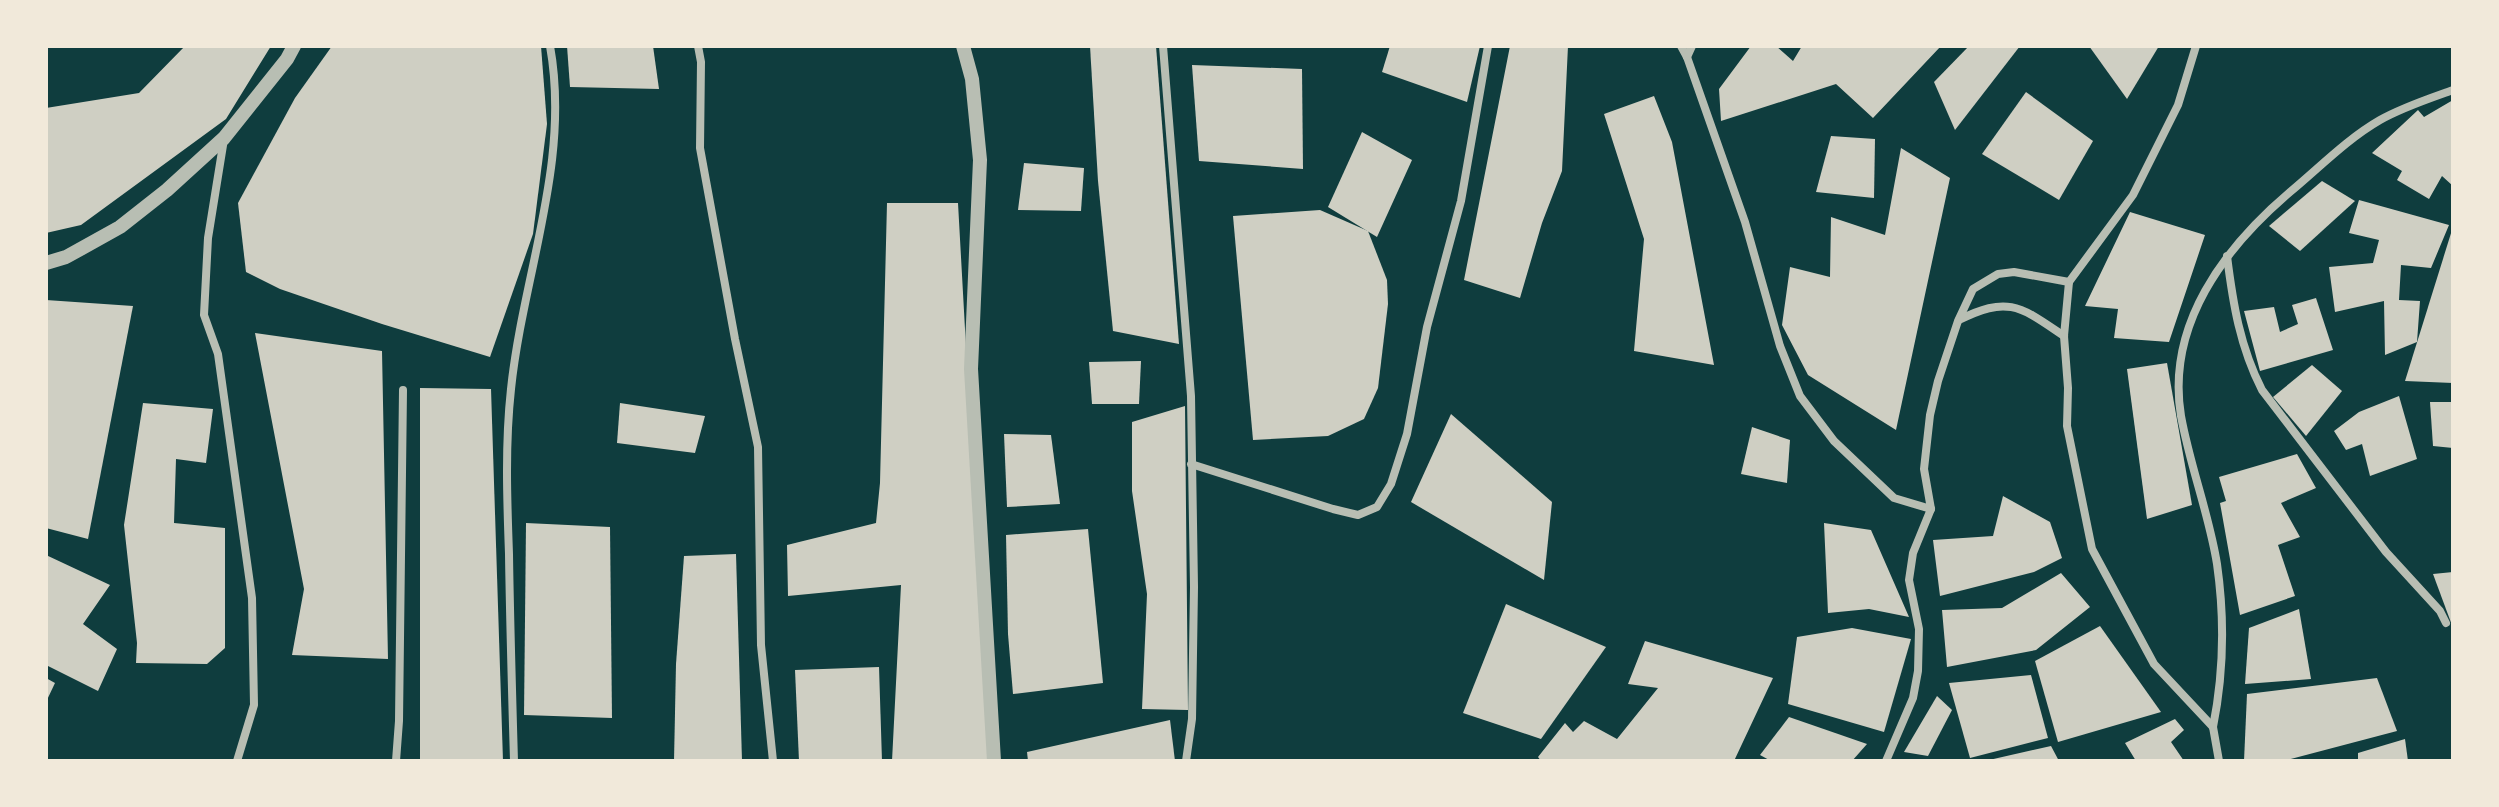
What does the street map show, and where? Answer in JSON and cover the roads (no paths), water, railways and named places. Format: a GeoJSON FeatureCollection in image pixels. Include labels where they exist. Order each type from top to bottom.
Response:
{"type":"FeatureCollection","features":[{"type":"Feature","properties":{"kind":"street"},"geometry":{"type":"LineString","coordinates":[[46,263],[66,257],[120,227],[167,190],[224,138],[294,46]]}},
{"type":"Feature","properties":{"kind":"street"},"geometry":{"type":"LineString","coordinates":[[514,761],[507,456],[517,340],[548,192],[556,127],[555,74],[550,46]]}},
{"type":"Feature","properties":{"kind":"street"},"geometry":{"type":"LineString","coordinates":[[698,46],[701,62],[700,148],[758,447],[761,645],[773,761]]}},
{"type":"Feature","properties":{"kind":"street"},"geometry":{"type":"LineString","coordinates":[[963,46],[972,79],[980,160],[971,369],[994,761]]}},
{"type":"Feature","properties":{"kind":"street"},"geometry":{"type":"LineString","coordinates":[[1163,46],[1191,396],[1194,587],[1192,719],[1186,761]]}},
{"type":"Feature","properties":{"kind":"street"},"geometry":{"type":"LineString","coordinates":[[1191,464],[1358,515],[1377,507],[1391,484],[1407,434],[1427,327],[1461,201],[1488,46]]}},
{"type":"Feature","properties":{"kind":"street"},"geometry":{"type":"LineString","coordinates":[[1681,46],[1745,222],[1780,346],[1800,396],[1834,441],[1894,498],[1931,509]]}},
{"type":"Feature","properties":{"kind":"street"},"geometry":{"type":"LineString","coordinates":[[1687,57],[1692,46]]}},
{"type":"Feature","properties":{"kind":"street"},"geometry":{"type":"LineString","coordinates":[[2196,46],[2178,105],[2133,195],[2069,282],[2064,336],[2067,426],[2092,549],[2154,664],[2213,727]]}},
{"type":"Feature","properties":{"kind":"street"},"geometry":{"type":"LineString","coordinates":[[2219,761],[2213,727],[2223,664],[2221,601],[2216,561],[2181,416],[2179,391],[2187,332],[2194,308],[2227,255],[2273,206],[2359,134],[2399,110],[2453,90]]}},
{"type":"Feature","properties":{"kind":"street"},"geometry":{"type":"LineString","coordinates":[[224,138],[203,284],[204,315],[218,354],[252,598],[254,705],[237,761]]}},
{"type":"Feature","properties":{"kind":"street"},"geometry":{"type":"LineString","coordinates":[[2227,255],[2237,328],[2249,365],[2262,390],[2386,552],[2440,611],[2446,623]]}},
{"type":"Feature","properties":{"kind":"street"},"geometry":{"type":"LineString","coordinates":[[1886,761],[1898,739],[1916,685],[1919,629],[1909,580],[1913,553],[1931,509],[1924,469],[1930,415],[1958,321],[1973,289],[1998,274],[2014,272],[2069,282]]}},
{"type":"Feature","properties":{"kind":"street"},"geometry":{"type":"LineString","coordinates":[[1958,321],[1985,307],[2024,308],[2064,336]]}},
{"type":"Feature","properties":{"kind":"street"},"geometry":{"type":"LineString","coordinates":[[396,761],[403,390]]}}]}
